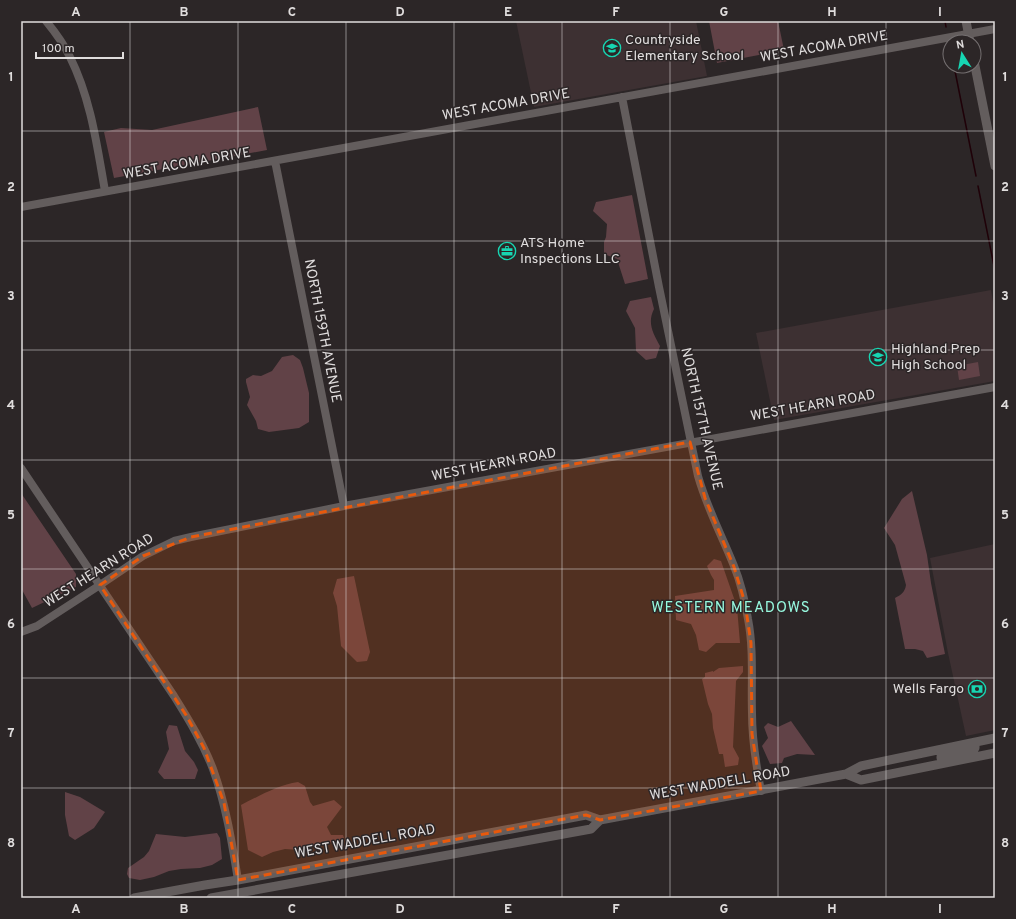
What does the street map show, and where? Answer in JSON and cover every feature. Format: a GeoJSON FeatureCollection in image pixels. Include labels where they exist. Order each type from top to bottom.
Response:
{"type":"FeatureCollection","features":[{"type":"Feature","properties":{"kind":"main road"},"geometry":{"type":"LineString","coordinates":[[966,21],[969,34]]}},
{"type":"Feature","properties":{"kind":"main road"},"geometry":{"type":"LineString","coordinates":[[977,74],[995,166]]}},
{"type":"Feature","properties":{"kind":"main road","name":"WEST WADDELL ROAD"},"geometry":{"type":"LineString","coordinates":[[134,898],[586,815],[600,820],[761,791],[846,774],[861,766],[995,738]]}},
{"type":"Feature","properties":{"kind":"main road"},"geometry":{"type":"LineString","coordinates":[[936,764],[941,757],[973,750],[975,748],[975,742]]}},
{"type":"Feature","properties":{"kind":"main road","name":"WEST WADDELL ROAD"},"geometry":{"type":"LineString","coordinates":[[846,774],[861,780],[995,752]]}},
{"type":"Feature","properties":{"kind":"main road","name":"WEST WADDELL ROAD"},"geometry":{"type":"LineString","coordinates":[[211,898],[591,829],[600,820]]}},
{"type":"Feature","properties":{"kind":"street"},"geometry":{"type":"LineString","coordinates":[[46,21],[70,56],[82,84],[93,126],[105,191]]}},
{"type":"Feature","properties":{"kind":"street","name":"WEST ACOMA DRIVE"},"geometry":{"type":"LineString","coordinates":[[981,34],[995,29]]}},
{"type":"Feature","properties":{"kind":"street","name":"WEST ACOMA DRIVE"},"geometry":{"type":"LineString","coordinates":[[21,207],[622,97],[942,43]]}},
{"type":"Feature","properties":{"kind":"street","name":"NORTH 157TH AVENUE"},"geometry":{"type":"LineString","coordinates":[[622,97],[698,476],[705,498],[740,584],[749,621],[752,650],[753,745],[761,791]]}},
{"type":"Feature","properties":{"kind":"street","name":"NORTH 159TH AVENUE"},"geometry":{"type":"LineString","coordinates":[[275,161],[344,506]]}},
{"type":"Feature","properties":{"kind":"street","name":"WEST HEARN ROAD"},"geometry":{"type":"LineString","coordinates":[[21,632],[37,626],[100,586],[143,556],[174,541],[191,536],[344,506],[995,387]]}},
{"type":"Feature","properties":{"kind":"street"},"geometry":{"type":"LineString","coordinates":[[21,468],[182,708],[196,732],[213,769],[224,803],[238,880]]}},
{"type":"Feature","properties":{"kind":"highlighted area"},"geometry":{"type":"Polygon","coordinates":[[[690,442],[705,498],[734,567],[745,603],[751,643],[752,734],[761,791],[600,820],[586,815],[238,880],[224,803],[204,748],[186,715],[100,585],[143,556],[191,537],[690,442]]]}},
{"type":"Feature","properties":{"kind":"shaded area","name":"Countryside Elementary School"},"geometry":{"type":"Polygon","coordinates":[[[516,21],[696,21],[707,76],[534,107],[516,21]]]}},
{"type":"Feature","properties":{"kind":"shaded area"},"geometry":{"type":"Polygon","coordinates":[[[709,21],[778,21],[784,50],[717,63],[709,21]]]}},
{"type":"Feature","properties":{"kind":"shaded area"},"geometry":{"type":"Polygon","coordinates":[[[258,107],[267,150],[114,178],[104,132],[121,128],[152,130],[258,107]]]}},
{"type":"Feature","properties":{"kind":"shaded area"},"geometry":{"type":"Polygon","coordinates":[[[632,195],[648,279],[625,284],[617,259],[604,254],[607,224],[593,211],[596,202],[632,195]]]}},
{"type":"Feature","properties":{"kind":"shaded area","name":"Highland Prep High School"},"geometry":{"type":"Polygon","coordinates":[[[991,290],[995,313],[995,381],[774,420],[756,333],[991,290]]]}},
{"type":"Feature","properties":{"kind":"shaded area"},"geometry":{"type":"Polygon","coordinates":[[[651,297],[654,309],[651,323],[655,337],[660,346],[656,358],[646,360],[636,351],[635,328],[626,311],[630,301],[651,297]]]}},
{"type":"Feature","properties":{"kind":"shaded area"},"geometry":{"type":"Polygon","coordinates":[[[293,355],[300,360],[309,393],[309,422],[299,428],[269,432],[258,429],[256,421],[247,405],[250,397],[246,379],[253,375],[261,376],[272,371],[282,357],[293,355]]]}},
{"type":"Feature","properties":{"kind":"shaded area"},"geometry":{"type":"Polygon","coordinates":[[[978,362],[980,376],[959,380],[957,366],[978,362]]]}},
{"type":"Feature","properties":{"kind":"shaded area"},"geometry":{"type":"Polygon","coordinates":[[[912,491],[927,555],[945,654],[927,658],[923,651],[905,649],[895,598],[905,590],[906,585],[895,545],[884,528],[902,499],[912,491]]]}},
{"type":"Feature","properties":{"kind":"shaded area"},"geometry":{"type":"Polygon","coordinates":[[[21,493],[76,574],[76,587],[32,608],[21,588],[21,493]]]}},
{"type":"Feature","properties":{"kind":"shaded area"},"geometry":{"type":"Polygon","coordinates":[[[995,544],[995,730],[966,736],[930,558],[995,544]]]}},
{"type":"Feature","properties":{"kind":"shaded area"},"geometry":{"type":"Polygon","coordinates":[[[714,559],[721,561],[737,607],[740,643],[716,643],[706,652],[699,650],[696,635],[691,624],[676,620],[675,596],[714,590],[714,580],[707,566],[714,559]]]}},
{"type":"Feature","properties":{"kind":"shaded area"},"geometry":{"type":"Polygon","coordinates":[[[354,576],[370,652],[367,661],[357,662],[341,646],[337,606],[333,593],[337,579],[354,576]]]}},
{"type":"Feature","properties":{"kind":"shaded area"},"geometry":{"type":"Polygon","coordinates":[[[743,666],[743,672],[736,681],[733,747],[739,758],[738,765],[725,767],[723,754],[719,754],[713,728],[712,714],[702,679],[705,677],[705,673],[713,672],[719,668],[743,666]]]}},
{"type":"Feature","properties":{"kind":"shaded area"},"geometry":{"type":"Polygon","coordinates":[[[791,721],[815,755],[797,754],[784,758],[782,763],[770,764],[762,746],[768,738],[764,727],[768,723],[778,727],[791,721]]]}},
{"type":"Feature","properties":{"kind":"shaded area"},"geometry":{"type":"Polygon","coordinates":[[[169,725],[177,726],[185,751],[194,762],[198,770],[195,779],[164,779],[158,772],[169,749],[166,732],[169,725]]]}},
{"type":"Feature","properties":{"kind":"shaded area"},"geometry":{"type":"Polygon","coordinates":[[[298,782],[305,786],[310,802],[313,806],[334,800],[342,807],[327,827],[331,835],[343,835],[344,838],[340,841],[320,844],[300,850],[285,849],[262,857],[248,850],[241,805],[276,788],[298,782]]]}},
{"type":"Feature","properties":{"kind":"shaded area"},"geometry":{"type":"Polygon","coordinates":[[[65,792],[80,797],[105,812],[94,828],[75,840],[69,836],[65,815],[65,792]]]}},
{"type":"Feature","properties":{"kind":"shaded area"},"geometry":{"type":"Polygon","coordinates":[[[217,833],[220,838],[222,859],[212,865],[200,868],[169,871],[154,877],[140,880],[129,878],[127,874],[128,868],[144,857],[149,851],[156,834],[185,837],[217,833]]]}},
{"type":"Feature","properties":{"kind":"waterway"},"geometry":{"type":"LineString","coordinates":[[945,21],[946,27]]}},
{"type":"Feature","properties":{"kind":"waterway"},"geometry":{"type":"LineString","coordinates":[[956,74],[976,176]]}},
{"type":"Feature","properties":{"kind":"waterway"},"geometry":{"type":"LineString","coordinates":[[978,186],[995,271]]}},
{"type":"Feature","properties":{"kind":"place","name":"Countryside Elementary School"},"geometry":{"type":"Point","coordinates":[612,48]}},
{"type":"Feature","properties":{"kind":"place","name":"ATS Home Inspections LLC"},"geometry":{"type":"Point","coordinates":[507,251]}},
{"type":"Feature","properties":{"kind":"place","name":"Highland Prep High School"},"geometry":{"type":"Point","coordinates":[878,357]}},
{"type":"Feature","properties":{"kind":"place","name":"Wells Fargo"},"geometry":{"type":"Point","coordinates":[977,689]}},
{"type":"Feature","properties":{"kind":"district","name":"WESTERN MEADOWS"},"geometry":{"type":"Point","coordinates":[731,608]}}]}
